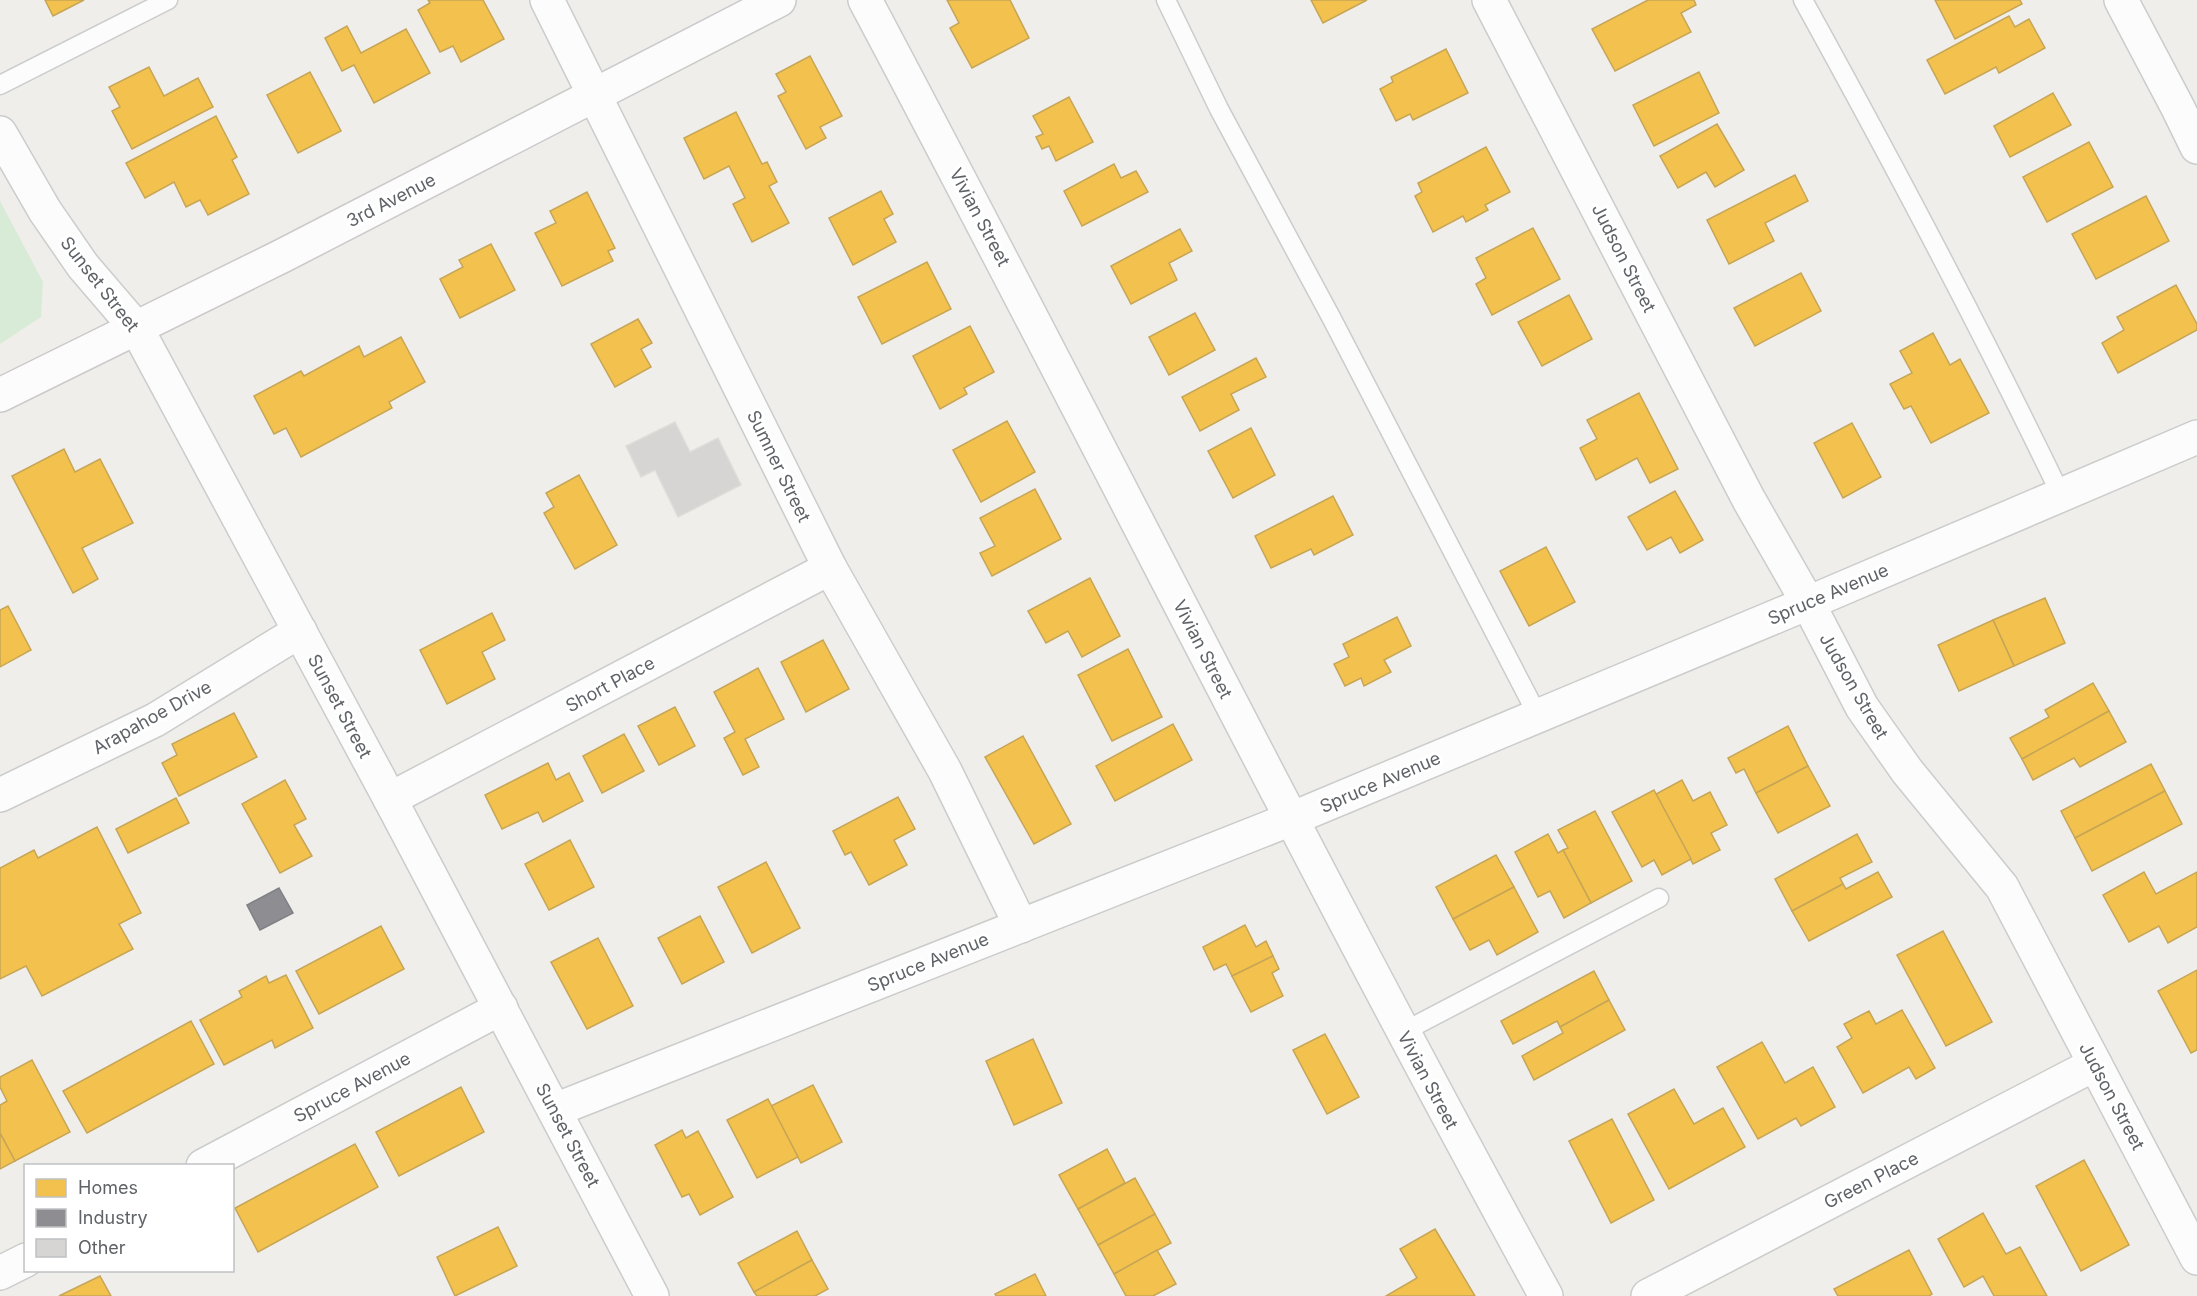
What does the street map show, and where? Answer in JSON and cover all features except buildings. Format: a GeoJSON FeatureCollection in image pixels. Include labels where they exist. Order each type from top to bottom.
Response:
{"type":"FeatureCollection","features":[{"type":"Feature","properties":{"kind":"street","name":"Sumner Street"},"geometry":{"type":"LineString","coordinates":[[547,0],[830,568],[945,771],[1022,926]]}},
{"type":"Feature","properties":{"kind":"street","name":"3rd Avenue"},"geometry":{"type":"LineString","coordinates":[[0,395],[137,329],[779,0]]}},
{"type":"Feature","properties":{"kind":"street","name":"Vivian Street"},"geometry":{"type":"LineString","coordinates":[[865,0],[990,235],[1291,819],[1546,1296]]}},
{"type":"Feature","properties":{"kind":"street","name":"Judson Street"},"geometry":{"type":"LineString","coordinates":[[1489,0],[1749,500],[1808,603],[1862,707],[1907,771],[2002,887],[2197,1258]]}},
{"type":"Feature","properties":{"kind":"street"},"geometry":{"type":"LineString","coordinates":[[2121,0],[2197,147]]}},
{"type":"Feature","properties":{"kind":"street","name":"Sunset Street"},"geometry":{"type":"LineString","coordinates":[[0,133],[45,211],[77,257],[137,329],[390,799],[652,1296]]}},
{"type":"Feature","properties":{"kind":"street","name":"Spruce Avenue"},"geometry":{"type":"LineString","coordinates":[[555,1110],[1291,819],[1808,603],[2197,437]]}},
{"type":"Feature","properties":{"kind":"street","name":"Short Place"},"geometry":{"type":"LineString","coordinates":[[390,799],[830,568]]}},
{"type":"Feature","properties":{"kind":"street","name":"Arapahoe Drive"},"geometry":{"type":"LineString","coordinates":[[0,795],[155,720],[300,631]]}},
{"type":"Feature","properties":{"kind":"street","name":"Spruce Avenue"},"geometry":{"type":"LineString","coordinates":[[207,1164],[501,1008]]}},
{"type":"Feature","properties":{"kind":"street","name":"Green Place"},"geometry":{"type":"LineString","coordinates":[[1648,1296],[2095,1064]]}},
{"type":"Feature","properties":{"kind":"street"},"geometry":{"type":"LineString","coordinates":[[0,1273],[24,1261]]}},
{"type":"Feature","properties":{"kind":"lane"},"geometry":{"type":"LineString","coordinates":[[0,85],[168,0]]}},
{"type":"Feature","properties":{"kind":"lane"},"geometry":{"type":"LineString","coordinates":[[1166,0],[1219,110],[1332,319],[1538,716]]}},
{"type":"Feature","properties":{"kind":"lane"},"geometry":{"type":"LineString","coordinates":[[1803,0],[1902,180],[2007,383],[2061,495]]}},
{"type":"Feature","properties":{"kind":"lane"},"geometry":{"type":"LineString","coordinates":[[1403,1032],[1659,898]]}},
{"type":"Feature","properties":{"kind":"green space"},"geometry":{"type":"Polygon","coordinates":[[[0,201],[43,282],[41,317],[0,344],[0,201]]]}}]}
